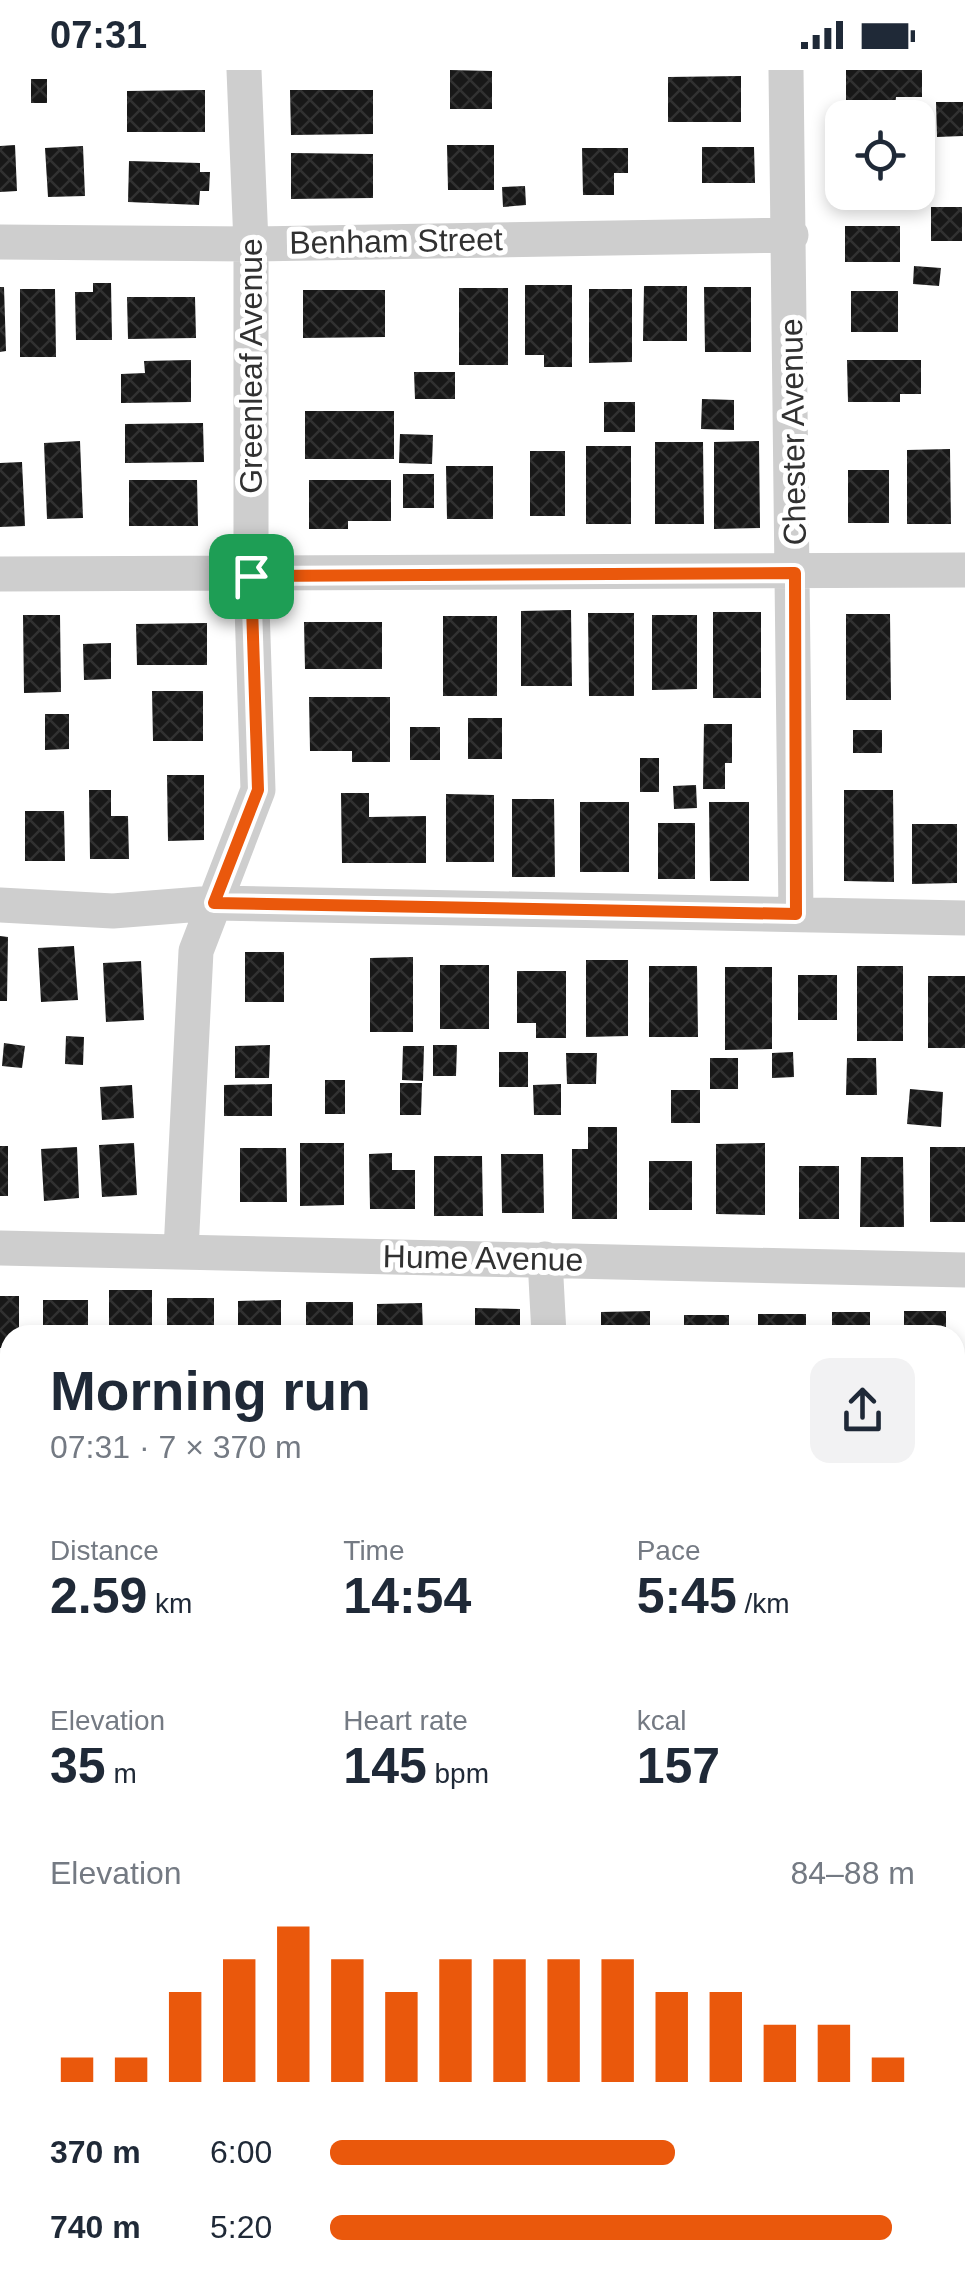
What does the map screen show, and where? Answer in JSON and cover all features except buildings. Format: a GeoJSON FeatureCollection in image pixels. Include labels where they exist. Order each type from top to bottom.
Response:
{"type":"FeatureCollection","features":[{"type":"Feature","properties":{"kind":"street","name":"Greenleaf Avenue"},"geometry":{"type":"LineString","coordinates":[[181,1251],[196,951],[258,790],[251,576],[251,244],[244,70]]}},
{"type":"Feature","properties":{"kind":"street","name":"Chester Avenue"},"geometry":{"type":"LineString","coordinates":[[786,70],[791,235],[796,914]]}},
{"type":"Feature","properties":{"kind":"street","name":"Benham Street"},"geometry":{"type":"LineString","coordinates":[[0,242],[251,244],[791,235]]}},
{"type":"Feature","properties":{"kind":"street"},"geometry":{"type":"LineString","coordinates":[[0,574],[251,576],[965,570]]}},
{"type":"Feature","properties":{"kind":"street"},"geometry":{"type":"LineString","coordinates":[[0,906],[113,911],[214,903],[965,918]]}},
{"type":"Feature","properties":{"kind":"street","name":"Hume Avenue"},"geometry":{"type":"LineString","coordinates":[[0,1248],[965,1270]]}},
{"type":"Feature","properties":{"kind":"street"},"geometry":{"type":"LineString","coordinates":[[546,1259],[549,1325]]}},
{"type":"Feature","properties":{"kind":"route"},"geometry":{"type":"LineString","coordinates":[[795,573],[796,914],[214,903],[258,790],[251,576],[795,573]]}}]}
